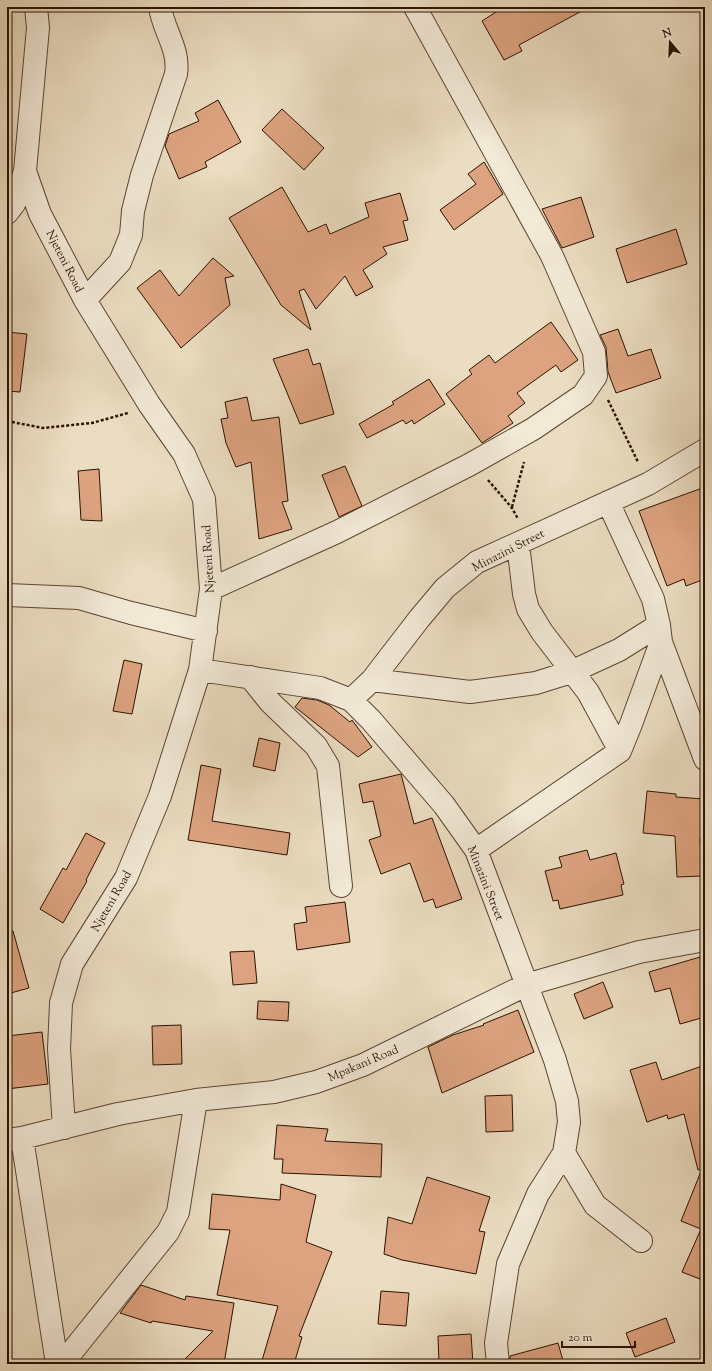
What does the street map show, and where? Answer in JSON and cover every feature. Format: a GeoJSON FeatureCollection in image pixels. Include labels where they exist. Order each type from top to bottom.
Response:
{"type":"FeatureCollection","features":[{"type":"Feature","properties":{"kind":"street","name":"Njeteni Road"},"geometry":{"type":"LineString","coordinates":[[36,7],[38,28],[25,171],[40,214],[85,300],[149,404],[184,454],[204,499],[211,589],[200,670],[160,796],[126,878],[72,964],[61,1003],[59,1050],[64,1128]]}},
{"type":"Feature","properties":{"kind":"street"},"geometry":{"type":"LineString","coordinates":[[211,589],[337,532],[469,465],[533,429],[583,395],[596,376],[594,352],[552,256],[415,7]]}},
{"type":"Feature","properties":{"kind":"street"},"geometry":{"type":"LineString","coordinates":[[85,300],[120,262],[131,235],[133,212],[142,175],[176,74],[178,64],[176,53],[158,9]]}},
{"type":"Feature","properties":{"kind":"street"},"geometry":{"type":"LineString","coordinates":[[10,206],[25,171]]}},
{"type":"Feature","properties":{"kind":"street","name":"Minazini Street"},"geometry":{"type":"LineString","coordinates":[[351,700],[372,680],[445,588],[477,562],[648,484],[705,450]]}},
{"type":"Feature","properties":{"kind":"street"},"geometry":{"type":"LineString","coordinates":[[608,502],[653,599],[660,634],[705,759]]}},
{"type":"Feature","properties":{"kind":"street"},"geometry":{"type":"LineString","coordinates":[[524,541],[524,594],[528,609],[542,632],[571,672],[588,692],[620,751]]}},
{"type":"Feature","properties":{"kind":"street"},"geometry":{"type":"LineString","coordinates":[[7,595],[79,598],[131,613],[206,631]]}},
{"type":"Feature","properties":{"kind":"street"},"geometry":{"type":"LineString","coordinates":[[372,680],[470,692],[536,683],[571,672],[619,650],[660,634]]}},
{"type":"Feature","properties":{"kind":"street"},"geometry":{"type":"LineString","coordinates":[[476,850],[620,751],[660,634]]}},
{"type":"Feature","properties":{"kind":"street","name":"Minazini Street"},"geometry":{"type":"LineString","coordinates":[[200,670],[320,688],[351,700],[371,720],[444,806],[476,850],[555,1060],[567,1101],[569,1122],[564,1153]]}},
{"type":"Feature","properties":{"kind":"street"},"geometry":{"type":"LineString","coordinates":[[250,677],[270,702],[316,746],[328,766],[341,886]]}},
{"type":"Feature","properties":{"kind":"street","name":"Mpakani Road"},"geometry":{"type":"LineString","coordinates":[[14,1139],[118,1114],[196,1100],[274,1092],[316,1082],[363,1065],[526,984],[639,952],[705,940]]}},
{"type":"Feature","properties":{"kind":"street"},"geometry":{"type":"LineString","coordinates":[[62,1364],[168,1232],[178,1212],[196,1100]]}},
{"type":"Feature","properties":{"kind":"street"},"geometry":{"type":"LineString","coordinates":[[14,1139],[57,1364]]}},
{"type":"Feature","properties":{"kind":"street"},"geometry":{"type":"LineString","coordinates":[[498,1364],[496,1343],[508,1264],[538,1194],[564,1153],[594,1205],[642,1241]]}},
{"type":"Feature","properties":{"kind":"path"},"geometry":{"type":"LineString","coordinates":[[596,376],[648,484]]}},
{"type":"Feature","properties":{"kind":"path"},"geometry":{"type":"LineString","coordinates":[[7,421],[42,428],[92,423],[124,414],[149,404]]}},
{"type":"Feature","properties":{"kind":"path"},"geometry":{"type":"LineString","coordinates":[[512,508],[533,429]]}},
{"type":"Feature","properties":{"kind":"path"},"geometry":{"type":"LineString","coordinates":[[469,465],[490,482],[512,508],[524,541]]}},
{"type":"Feature","properties":{"kind":"building"},"geometry":{"type":"Polygon","coordinates":[[[493,7],[589,7],[519,45],[522,51],[504,60],[482,21],[496,12],[493,7]]]}},
{"type":"Feature","properties":{"kind":"building"},"geometry":{"type":"Polygon","coordinates":[[[218,100],[241,142],[205,162],[207,167],[179,179],[165,146],[169,134],[199,121],[195,113],[218,100]]]}},
{"type":"Feature","properties":{"kind":"building"},"geometry":{"type":"Polygon","coordinates":[[[282,109],[324,148],[304,170],[262,130],[282,109]]]}},
{"type":"Feature","properties":{"kind":"building"},"geometry":{"type":"Polygon","coordinates":[[[484,162],[503,194],[454,230],[440,210],[476,184],[468,174],[484,162]]]}},
{"type":"Feature","properties":{"kind":"building"},"geometry":{"type":"Polygon","coordinates":[[[282,187],[308,232],[326,224],[330,234],[369,217],[365,203],[400,193],[408,220],[403,221],[408,240],[383,247],[387,254],[363,270],[373,287],[356,296],[345,276],[316,309],[304,289],[299,291],[311,330],[281,305],[229,218],[282,187]]]}},
{"type":"Feature","properties":{"kind":"building"},"geometry":{"type":"Polygon","coordinates":[[[581,197],[594,237],[562,248],[542,209],[581,197]]]}},
{"type":"Feature","properties":{"kind":"building"},"geometry":{"type":"Polygon","coordinates":[[[676,229],[687,264],[627,283],[616,249],[676,229]]]}},
{"type":"Feature","properties":{"kind":"building"},"geometry":{"type":"Polygon","coordinates":[[[213,258],[234,276],[225,278],[230,305],[181,348],[137,288],[160,270],[179,296],[213,258]]]}},
{"type":"Feature","properties":{"kind":"building"},"geometry":{"type":"Polygon","coordinates":[[[551,322],[578,360],[561,372],[556,365],[517,393],[525,403],[508,416],[513,423],[482,443],[446,394],[472,374],[469,370],[489,355],[495,363],[551,322]]]}},
{"type":"Feature","properties":{"kind":"building"},"geometry":{"type":"Polygon","coordinates":[[[618,329],[628,356],[651,349],[661,378],[616,393],[608,372],[606,347],[600,335],[618,329]]]}},
{"type":"Feature","properties":{"kind":"building"},"geometry":{"type":"Polygon","coordinates":[[[7,332],[27,334],[20,392],[7,391],[7,332]]]}},
{"type":"Feature","properties":{"kind":"building"},"geometry":{"type":"Polygon","coordinates":[[[308,349],[313,365],[320,363],[334,414],[300,424],[273,359],[308,349]]]}},
{"type":"Feature","properties":{"kind":"building"},"geometry":{"type":"Polygon","coordinates":[[[429,379],[445,404],[414,424],[412,420],[406,424],[403,420],[367,438],[359,424],[394,404],[392,402],[429,379]]]}},
{"type":"Feature","properties":{"kind":"building"},"geometry":{"type":"Polygon","coordinates":[[[247,397],[252,421],[279,417],[288,501],[282,502],[292,529],[259,539],[251,462],[236,467],[226,443],[221,419],[228,418],[225,402],[247,397]]]}},
{"type":"Feature","properties":{"kind":"building"},"geometry":{"type":"Polygon","coordinates":[[[345,466],[362,506],[339,517],[322,475],[345,466]]]}},
{"type":"Feature","properties":{"kind":"building"},"geometry":{"type":"Polygon","coordinates":[[[99,469],[102,521],[81,520],[78,471],[99,469]]]}},
{"type":"Feature","properties":{"kind":"building"},"geometry":{"type":"Polygon","coordinates":[[[705,487],[705,579],[686,586],[684,579],[667,586],[639,511],[705,487]]]}},
{"type":"Feature","properties":{"kind":"building"},"geometry":{"type":"Polygon","coordinates":[[[124,660],[142,664],[132,714],[113,711],[124,660]]]}},
{"type":"Feature","properties":{"kind":"building"},"geometry":{"type":"Polygon","coordinates":[[[302,698],[317,700],[329,705],[350,722],[352,720],[372,747],[358,757],[295,707],[302,698]]]}},
{"type":"Feature","properties":{"kind":"building"},"geometry":{"type":"Polygon","coordinates":[[[259,738],[280,743],[275,771],[253,766],[259,738]]]}},
{"type":"Feature","properties":{"kind":"building"},"geometry":{"type":"Polygon","coordinates":[[[201,765],[221,769],[212,821],[290,833],[287,855],[188,840],[201,765]]]}},
{"type":"Feature","properties":{"kind":"building"},"geometry":{"type":"Polygon","coordinates":[[[401,774],[414,824],[432,818],[462,899],[436,908],[433,899],[424,902],[410,863],[381,874],[369,840],[381,836],[373,801],[363,803],[359,784],[401,774]]]}},
{"type":"Feature","properties":{"kind":"building"},"geometry":{"type":"Polygon","coordinates":[[[647,791],[676,794],[676,797],[705,799],[705,838],[700,838],[702,876],[677,877],[675,836],[643,833],[647,791]]]}},
{"type":"Feature","properties":{"kind":"building"},"geometry":{"type":"Polygon","coordinates":[[[86,833],[105,843],[86,880],[87,881],[63,923],[40,909],[63,868],[66,870],[86,833]]]}},
{"type":"Feature","properties":{"kind":"building"},"geometry":{"type":"Polygon","coordinates":[[[587,850],[590,860],[616,853],[624,884],[621,885],[623,895],[560,909],[558,900],[553,901],[545,871],[562,867],[559,857],[587,850]]]}},
{"type":"Feature","properties":{"kind":"building"},"geometry":{"type":"Polygon","coordinates":[[[345,902],[350,942],[297,950],[294,924],[307,922],[305,907],[345,902]]]}},
{"type":"Feature","properties":{"kind":"building"},"geometry":{"type":"Polygon","coordinates":[[[13,931],[29,988],[7,994],[7,932],[13,931]]]}},
{"type":"Feature","properties":{"kind":"building"},"geometry":{"type":"Polygon","coordinates":[[[254,951],[257,983],[233,985],[230,952],[254,951]]]}},
{"type":"Feature","properties":{"kind":"building"},"geometry":{"type":"Polygon","coordinates":[[[700,957],[705,976],[705,1017],[680,1024],[670,988],[655,992],[649,972],[700,957]]]}},
{"type":"Feature","properties":{"kind":"building"},"geometry":{"type":"Polygon","coordinates":[[[603,982],[613,1007],[584,1019],[574,994],[603,982]]]}},
{"type":"Feature","properties":{"kind":"building"},"geometry":{"type":"Polygon","coordinates":[[[258,1001],[289,1002],[288,1021],[257,1019],[258,1001]]]}},
{"type":"Feature","properties":{"kind":"building"},"geometry":{"type":"Polygon","coordinates":[[[518,1010],[534,1052],[442,1093],[428,1047],[453,1035],[484,1025],[483,1024],[518,1010]]]}},
{"type":"Feature","properties":{"kind":"building"},"geometry":{"type":"Polygon","coordinates":[[[181,1025],[182,1064],[153,1065],[152,1026],[181,1025]]]}},
{"type":"Feature","properties":{"kind":"building"},"geometry":{"type":"Polygon","coordinates":[[[42,1032],[48,1084],[7,1089],[7,1036],[42,1032]]]}},
{"type":"Feature","properties":{"kind":"building"},"geometry":{"type":"Polygon","coordinates":[[[656,1062],[662,1080],[705,1065],[705,1281],[682,1272],[701,1229],[681,1221],[702,1169],[698,1170],[684,1114],[668,1119],[667,1115],[647,1122],[630,1070],[656,1062]]]}},
{"type":"Feature","properties":{"kind":"building"},"geometry":{"type":"Polygon","coordinates":[[[512,1095],[513,1131],[486,1132],[485,1096],[512,1095]]]}},
{"type":"Feature","properties":{"kind":"building"},"geometry":{"type":"Polygon","coordinates":[[[277,1125],[328,1129],[325,1141],[382,1144],[381,1177],[282,1173],[283,1159],[274,1159],[277,1125]]]}},
{"type":"Feature","properties":{"kind":"building"},"geometry":{"type":"Polygon","coordinates":[[[427,1177],[490,1197],[479,1231],[485,1232],[476,1274],[402,1260],[384,1254],[388,1217],[412,1224],[427,1177]]]}},
{"type":"Feature","properties":{"kind":"building"},"geometry":{"type":"Polygon","coordinates":[[[281,1184],[316,1195],[306,1242],[332,1252],[299,1336],[302,1337],[294,1364],[261,1364],[278,1306],[217,1295],[230,1230],[209,1229],[212,1194],[280,1200],[281,1184]]]}},
{"type":"Feature","properties":{"kind":"building"},"geometry":{"type":"Polygon","coordinates":[[[141,1285],[185,1300],[186,1296],[234,1303],[224,1364],[180,1364],[213,1331],[152,1321],[151,1323],[120,1313],[141,1285]]]}},
{"type":"Feature","properties":{"kind":"building"},"geometry":{"type":"Polygon","coordinates":[[[381,1291],[409,1293],[406,1326],[378,1324],[381,1291]]]}},
{"type":"Feature","properties":{"kind":"building"},"geometry":{"type":"Polygon","coordinates":[[[666,1318],[675,1342],[635,1357],[626,1333],[666,1318]]]}},
{"type":"Feature","properties":{"kind":"building"},"geometry":{"type":"Polygon","coordinates":[[[471,1334],[473,1364],[439,1364],[438,1336],[471,1334]]]}},
{"type":"Feature","properties":{"kind":"building"},"geometry":{"type":"Polygon","coordinates":[[[558,1343],[564,1364],[510,1364],[510,1356],[558,1343]]]}}]}
